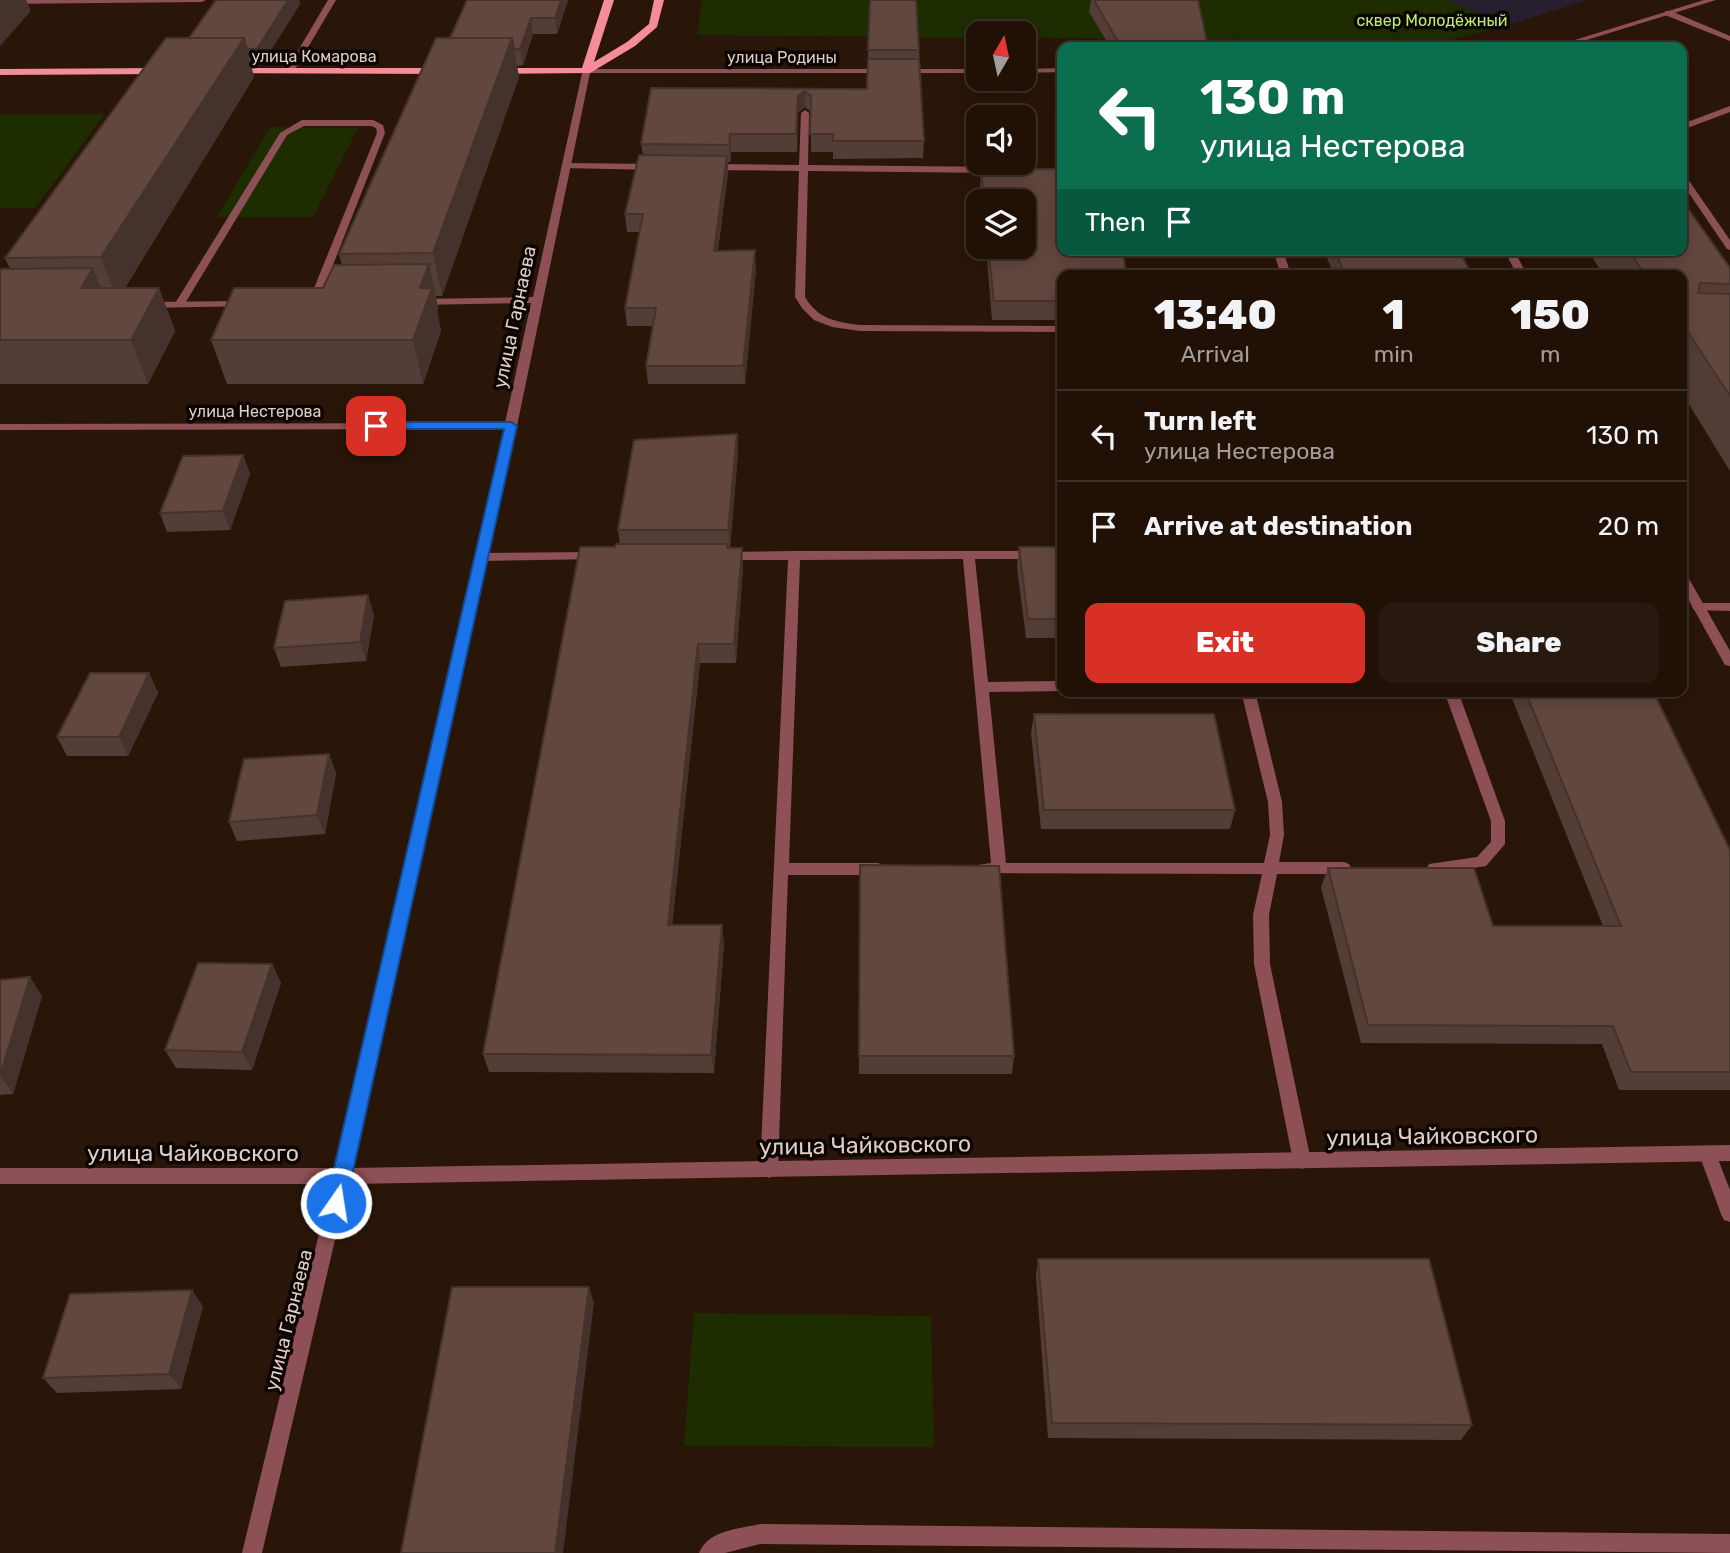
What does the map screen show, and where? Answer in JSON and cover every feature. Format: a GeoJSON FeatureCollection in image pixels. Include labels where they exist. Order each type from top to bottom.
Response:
{"type":"FeatureCollection","features":[{"type":"Feature","properties":{"kind":"main road","name":"улица Гарнаева"},"geometry":{"type":"LineString","coordinates":[[586,71],[609,0]]}},
{"type":"Feature","properties":{"kind":"main road"},"geometry":{"type":"LineString","coordinates":[[478,71],[586,71],[631,44],[654,24],[659,0]]}},
{"type":"Feature","properties":{"kind":"main road"},"geometry":{"type":"LineString","coordinates":[[0,72],[179,71]]}},
{"type":"Feature","properties":{"kind":"main road","name":"улица Комарова"},"geometry":{"type":"LineString","coordinates":[[221,71],[452,71]]}},
{"type":"Feature","properties":{"kind":"street"},"geometry":{"type":"LineString","coordinates":[[0,2],[202,0]]}},
{"type":"Feature","properties":{"kind":"street"},"geometry":{"type":"LineString","coordinates":[[290,71],[332,0]]}},
{"type":"Feature","properties":{"kind":"street"},"geometry":{"type":"LineString","coordinates":[[1572,42],[1712,0]]}},
{"type":"Feature","properties":{"kind":"street"},"geometry":{"type":"LineString","coordinates":[[1668,13],[1730,39]]}},
{"type":"Feature","properties":{"kind":"street","name":"улица Родины"},"geometry":{"type":"LineString","coordinates":[[586,71],[966,71]]}},
{"type":"Feature","properties":{"kind":"street","name":"улица Гарнаева"},"geometry":{"type":"LineString","coordinates":[[252,1553],[343,1176],[511,426],[586,71]]}},
{"type":"Feature","properties":{"kind":"street"},"geometry":{"type":"LineString","coordinates":[[1036,71],[1057,71]]}},
{"type":"Feature","properties":{"kind":"street"},"geometry":{"type":"LineString","coordinates":[[1687,125],[1730,109]]}},
{"type":"Feature","properties":{"kind":"street"},"geometry":{"type":"LineString","coordinates":[[805,113],[800,296],[808,312],[830,324],[860,328],[1057,329]]}},
{"type":"Feature","properties":{"kind":"street"},"geometry":{"type":"LineString","coordinates":[[179,305],[284,133],[302,123],[373,123],[380,127],[381,133],[313,303]]}},
{"type":"Feature","properties":{"kind":"street"},"geometry":{"type":"LineString","coordinates":[[566,166],[664,167]]}},
{"type":"Feature","properties":{"kind":"street"},"geometry":{"type":"LineString","coordinates":[[706,167],[966,170]]}},
{"type":"Feature","properties":{"kind":"street"},"geometry":{"type":"LineString","coordinates":[[1687,184],[1730,247]]}},
{"type":"Feature","properties":{"kind":"street"},"geometry":{"type":"LineString","coordinates":[[405,302],[538,300]]}},
{"type":"Feature","properties":{"kind":"street"},"geometry":{"type":"LineString","coordinates":[[300,303],[326,303]]}},
{"type":"Feature","properties":{"kind":"street"},"geometry":{"type":"LineString","coordinates":[[138,305],[260,304]]}},
{"type":"Feature","properties":{"kind":"street","name":"улица Нестерова"},"geometry":{"type":"LineString","coordinates":[[0,427],[511,426]]}},
{"type":"Feature","properties":{"kind":"street"},"geometry":{"type":"LineString","coordinates":[[769,1170],[794,555]]}},
{"type":"Feature","properties":{"kind":"street"},"geometry":{"type":"LineString","coordinates":[[969,555],[999,869]]}},
{"type":"Feature","properties":{"kind":"street"},"geometry":{"type":"LineString","coordinates":[[713,556],[1057,555]]}},
{"type":"Feature","properties":{"kind":"street"},"geometry":{"type":"LineString","coordinates":[[481,557],[604,556]]}},
{"type":"Feature","properties":{"kind":"street"},"geometry":{"type":"LineString","coordinates":[[1687,586],[1730,662]]}},
{"type":"Feature","properties":{"kind":"street"},"geometry":{"type":"LineString","coordinates":[[1698,607],[1730,607]]}},
{"type":"Feature","properties":{"kind":"street"},"geometry":{"type":"LineString","coordinates":[[982,687],[1057,686]]}},
{"type":"Feature","properties":{"kind":"street"},"geometry":{"type":"LineString","coordinates":[[1249,697],[1275,802],[1278,835],[1261,915],[1262,964],[1302,1161]]}},
{"type":"Feature","properties":{"kind":"street"},"geometry":{"type":"LineString","coordinates":[[1424,868],[1452,868],[1481,862],[1498,844],[1498,821],[1453,697]]}},
{"type":"Feature","properties":{"kind":"street"},"geometry":{"type":"LineString","coordinates":[[972,869],[1354,868]]}},
{"type":"Feature","properties":{"kind":"street"},"geometry":{"type":"LineString","coordinates":[[782,869],[891,869]]}},
{"type":"Feature","properties":{"kind":"street","name":"улица Чайковского"},"geometry":{"type":"LineString","coordinates":[[0,1176],[343,1176],[1730,1153]]}},
{"type":"Feature","properties":{"kind":"street"},"geometry":{"type":"LineString","coordinates":[[1708,1154],[1730,1214]]}},
{"type":"Feature","properties":{"kind":"street"},"geometry":{"type":"LineString","coordinates":[[709,1553],[717,1545],[760,1534],[1730,1544]]}},
{"type":"Feature","properties":{"kind":"shaded area"},"geometry":{"type":"Polygon","coordinates":[[[1448,0],[1588,0],[1504,26],[1448,0]]]}},
{"type":"Feature","properties":{"kind":"green space","name":"сквер Молодёжный"},"geometry":{"type":"Polygon","coordinates":[[[702,0],[1448,0],[1504,26],[1443,42],[1036,38],[1036,21],[966,21],[966,38],[697,35],[702,0]]]}},
{"type":"Feature","properties":{"kind":"green space"},"geometry":{"type":"Polygon","coordinates":[[[0,114],[105,114],[35,208],[0,208],[0,114]]]}},
{"type":"Feature","properties":{"kind":"green space"},"geometry":{"type":"Polygon","coordinates":[[[270,127],[358,128],[313,217],[217,217],[270,127]]]}},
{"type":"Feature","properties":{"kind":"green space"},"geometry":{"type":"Polygon","coordinates":[[[694,1313],[931,1316],[934,1447],[684,1446],[694,1313]]]}},
{"type":"Feature","properties":{"kind":"building"},"geometry":{"type":"Polygon","coordinates":[[[216,0],[288,0],[257,49],[247,49],[244,38],[189,38],[216,0]]]}},
{"type":"Feature","properties":{"kind":"building"},"geometry":{"type":"Polygon","coordinates":[[[467,0],[561,0],[555,18],[531,18],[520,49],[514,49],[512,38],[450,38],[467,0]]]}},
{"type":"Feature","properties":{"kind":"building"},"geometry":{"type":"Polygon","coordinates":[[[870,0],[916,0],[919,50],[868,50],[870,0]]]}},
{"type":"Feature","properties":{"kind":"building"},"geometry":{"type":"Polygon","coordinates":[[[1094,0],[1198,0],[1207,42],[1118,42],[1094,0]]]}},
{"type":"Feature","properties":{"kind":"building"},"geometry":{"type":"Polygon","coordinates":[[[166,38],[244,38],[101,257],[5,258],[166,38]]]}},
{"type":"Feature","properties":{"kind":"building"},"geometry":{"type":"Polygon","coordinates":[[[436,38],[512,38],[433,253],[339,254],[436,38]]]}},
{"type":"Feature","properties":{"kind":"building"},"geometry":{"type":"Polygon","coordinates":[[[868,59],[919,59],[924,141],[833,141],[833,134],[810,134],[811,96],[805,91],[798,96],[796,134],[730,134],[729,145],[641,144],[651,88],[867,89],[868,59]]]}},
{"type":"Feature","properties":{"kind":"building"},"geometry":{"type":"Polygon","coordinates":[[[639,155],[727,156],[714,251],[755,250],[743,366],[646,366],[656,308],[625,308],[643,214],[625,214],[639,155]]]}},
{"type":"Feature","properties":{"kind":"building"},"geometry":{"type":"Polygon","coordinates":[[[1036,169],[1057,169],[1057,256],[1123,256],[1126,270],[1057,270],[1057,301],[994,301],[989,259],[1036,259],[1036,189],[983,189],[982,175],[1036,175],[1036,169]]]}},
{"type":"Feature","properties":{"kind":"building"},"geometry":{"type":"Polygon","coordinates":[[[1687,207],[1730,268],[1730,284],[1700,283],[1698,293],[1730,294],[1730,396],[1687,331],[1687,270],[1642,270],[1633,256],[1687,256],[1687,207]]]}},
{"type":"Feature","properties":{"kind":"building"},"geometry":{"type":"Polygon","coordinates":[[[1337,256],[1462,256],[1469,270],[1343,270],[1337,256]]]}},
{"type":"Feature","properties":{"kind":"building"},"geometry":{"type":"Polygon","coordinates":[[[429,264],[420,288],[432,288],[413,340],[211,340],[234,288],[323,288],[334,265],[429,264]]]}},
{"type":"Feature","properties":{"kind":"building"},"geometry":{"type":"Polygon","coordinates":[[[93,268],[81,288],[159,288],[131,340],[0,340],[0,269],[93,268]]]}},
{"type":"Feature","properties":{"kind":"building"},"geometry":{"type":"Polygon","coordinates":[[[737,434],[728,530],[618,530],[634,440],[737,434]]]}},
{"type":"Feature","properties":{"kind":"building"},"geometry":{"type":"Polygon","coordinates":[[[243,455],[223,511],[160,513],[183,456],[243,455]]]}},
{"type":"Feature","properties":{"kind":"building"},"geometry":{"type":"Polygon","coordinates":[[[616,544],[727,544],[727,548],[742,548],[734,644],[698,644],[668,925],[722,925],[711,1055],[483,1054],[580,547],[615,547],[616,544]]]}},
{"type":"Feature","properties":{"kind":"building"},"geometry":{"type":"Polygon","coordinates":[[[1019,547],[1057,547],[1057,619],[1028,619],[1019,547]]]}},
{"type":"Feature","properties":{"kind":"building"},"geometry":{"type":"Polygon","coordinates":[[[368,595],[360,642],[274,648],[285,601],[368,595]]]}},
{"type":"Feature","properties":{"kind":"building"},"geometry":{"type":"Polygon","coordinates":[[[90,673],[149,673],[119,737],[57,737],[90,673]]]}},
{"type":"Feature","properties":{"kind":"building"},"geometry":{"type":"Polygon","coordinates":[[[1527,697],[1656,697],[1730,850],[1730,1072],[1631,1072],[1613,1026],[1368,1025],[1328,868],[1474,868],[1493,926],[1621,926],[1527,697]]]}},
{"type":"Feature","properties":{"kind":"building"},"geometry":{"type":"Polygon","coordinates":[[[1034,714],[1214,714],[1235,810],[1044,810],[1034,714]]]}},
{"type":"Feature","properties":{"kind":"building"},"geometry":{"type":"Polygon","coordinates":[[[329,754],[317,815],[229,822],[244,759],[329,754]]]}},
{"type":"Feature","properties":{"kind":"building"},"geometry":{"type":"Polygon","coordinates":[[[860,865],[999,866],[1014,1056],[859,1056],[860,865]]]}},
{"type":"Feature","properties":{"kind":"building"},"geometry":{"type":"Polygon","coordinates":[[[198,963],[272,964],[242,1052],[165,1050],[198,963]]]}},
{"type":"Feature","properties":{"kind":"building"},"geometry":{"type":"Polygon","coordinates":[[[30,977],[0,1076],[0,980],[30,977]]]}},
{"type":"Feature","properties":{"kind":"building"},"geometry":{"type":"Polygon","coordinates":[[[1038,1259],[1429,1259],[1472,1425],[1052,1423],[1038,1259]]]}},
{"type":"Feature","properties":{"kind":"building"},"geometry":{"type":"Polygon","coordinates":[[[452,1287],[589,1287],[555,1553],[401,1553],[452,1287]]]}},
{"type":"Feature","properties":{"kind":"building"},"geometry":{"type":"Polygon","coordinates":[[[192,1290],[169,1374],[43,1378],[70,1294],[192,1290]]]}},
{"type":"Feature","properties":{"kind":"route"},"geometry":{"type":"LineString","coordinates":[[336,1203],[511,426],[376,426]]}}]}
